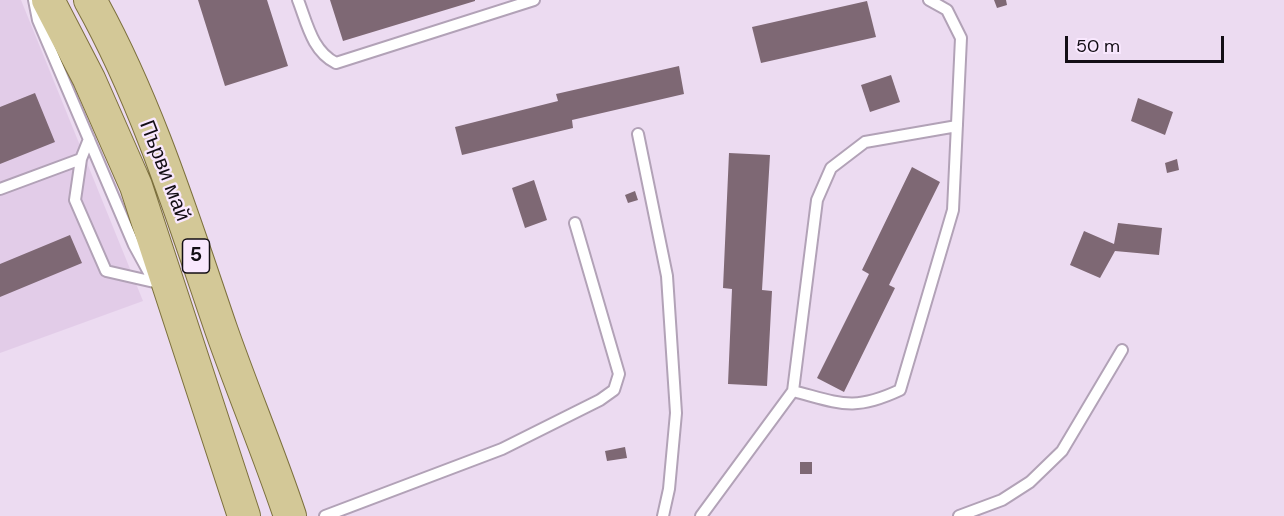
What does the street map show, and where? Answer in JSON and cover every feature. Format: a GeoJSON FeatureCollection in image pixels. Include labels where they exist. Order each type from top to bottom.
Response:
{"type":"FeatureCollection","features":[{"type":"Feature","properties":{"kind":"main road","name":"Първи май"},"geometry":{"type":"LineString","coordinates":[[48,0],[89,79],[136,186],[163,289],[244,516]]}},
{"type":"Feature","properties":{"kind":"main road","name":"Първи май"},"geometry":{"type":"LineString","coordinates":[[90,0],[105,27],[162,160],[226,344],[272,462],[290,516]]}},
{"type":"Feature","properties":{"kind":"lane"},"geometry":{"type":"LineString","coordinates":[[34,0],[38,20],[134,245],[163,289]]}},
{"type":"Feature","properties":{"kind":"lane"},"geometry":{"type":"LineString","coordinates":[[298,0],[317,49],[326,58],[336,63],[534,0]]}},
{"type":"Feature","properties":{"kind":"lane"},"geometry":{"type":"LineString","coordinates":[[793,391],[846,405],[876,401],[900,390],[953,210],[962,38],[947,10],[928,0]]}},
{"type":"Feature","properties":{"kind":"lane"},"geometry":{"type":"LineString","coordinates":[[701,516],[793,391],[817,200],[831,168],[865,142],[957,126]]}},
{"type":"Feature","properties":{"kind":"lane"},"geometry":{"type":"LineString","coordinates":[[638,134],[667,276],[676,413],[669,489],[663,516]]}},
{"type":"Feature","properties":{"kind":"lane"},"geometry":{"type":"LineString","coordinates":[[89,139],[81,159],[75,200],[106,272],[163,289]]}},
{"type":"Feature","properties":{"kind":"lane"},"geometry":{"type":"LineString","coordinates":[[0,189],[81,159]]}},
{"type":"Feature","properties":{"kind":"lane"},"geometry":{"type":"LineString","coordinates":[[325,516],[502,449],[600,400],[614,390],[619,374],[575,223]]}},
{"type":"Feature","properties":{"kind":"lane"},"geometry":{"type":"LineString","coordinates":[[959,516],[1002,500],[1030,482],[1062,451],[1122,350]]}},
{"type":"Feature","properties":{"kind":"shaded area"},"geometry":{"type":"Polygon","coordinates":[[[0,0],[21,0],[143,301],[0,353],[0,0]]]}},
{"type":"Feature","properties":{"kind":"building"},"geometry":{"type":"Polygon","coordinates":[[[198,0],[267,0],[288,66],[225,86],[198,0]]]}},
{"type":"Feature","properties":{"kind":"building"},"geometry":{"type":"Polygon","coordinates":[[[330,0],[475,0],[475,1],[343,41],[330,0]]]}},
{"type":"Feature","properties":{"kind":"building"},"geometry":{"type":"Polygon","coordinates":[[[994,0],[1006,0],[1007,5],[997,8],[994,0]]]}},
{"type":"Feature","properties":{"kind":"building"},"geometry":{"type":"Polygon","coordinates":[[[867,1],[876,37],[761,63],[752,27],[867,1]]]}},
{"type":"Feature","properties":{"kind":"building"},"geometry":{"type":"Polygon","coordinates":[[[679,66],[684,94],[572,120],[573,128],[462,155],[455,127],[558,101],[556,94],[679,66]]]}},
{"type":"Feature","properties":{"kind":"building"},"geometry":{"type":"Polygon","coordinates":[[[891,75],[900,102],[870,112],[861,85],[891,75]]]}},
{"type":"Feature","properties":{"kind":"building"},"geometry":{"type":"Polygon","coordinates":[[[35,93],[55,142],[0,164],[0,107],[35,93]]]}},
{"type":"Feature","properties":{"kind":"building"},"geometry":{"type":"Polygon","coordinates":[[[1138,98],[1173,112],[1165,135],[1131,121],[1138,98]]]}},
{"type":"Feature","properties":{"kind":"building"},"geometry":{"type":"Polygon","coordinates":[[[729,153],[770,155],[762,290],[772,291],[767,386],[728,384],[732,289],[723,288],[729,153]]]}},
{"type":"Feature","properties":{"kind":"building"},"geometry":{"type":"Polygon","coordinates":[[[1177,159],[1179,170],[1167,173],[1165,163],[1177,159]]]}},
{"type":"Feature","properties":{"kind":"building"},"geometry":{"type":"Polygon","coordinates":[[[912,167],[940,182],[889,285],[895,288],[844,392],[817,378],[869,274],[862,270],[912,167]]]}},
{"type":"Feature","properties":{"kind":"building"},"geometry":{"type":"Polygon","coordinates":[[[534,180],[547,220],[525,228],[512,188],[534,180]]]}},
{"type":"Feature","properties":{"kind":"building"},"geometry":{"type":"Polygon","coordinates":[[[635,191],[638,200],[628,203],[625,195],[635,191]]]}},
{"type":"Feature","properties":{"kind":"building"},"geometry":{"type":"Polygon","coordinates":[[[1118,223],[1162,228],[1159,255],[1115,251],[1100,278],[1070,265],[1084,231],[1114,244],[1118,223]]]}},
{"type":"Feature","properties":{"kind":"building"},"geometry":{"type":"Polygon","coordinates":[[[70,235],[82,263],[0,297],[0,264],[70,235]]]}},
{"type":"Feature","properties":{"kind":"building"},"geometry":{"type":"Polygon","coordinates":[[[625,447],[627,458],[607,461],[605,451],[625,447]]]}},
{"type":"Feature","properties":{"kind":"building"},"geometry":{"type":"Polygon","coordinates":[[[800,462],[812,462],[812,474],[800,474],[800,462]]]}}]}
